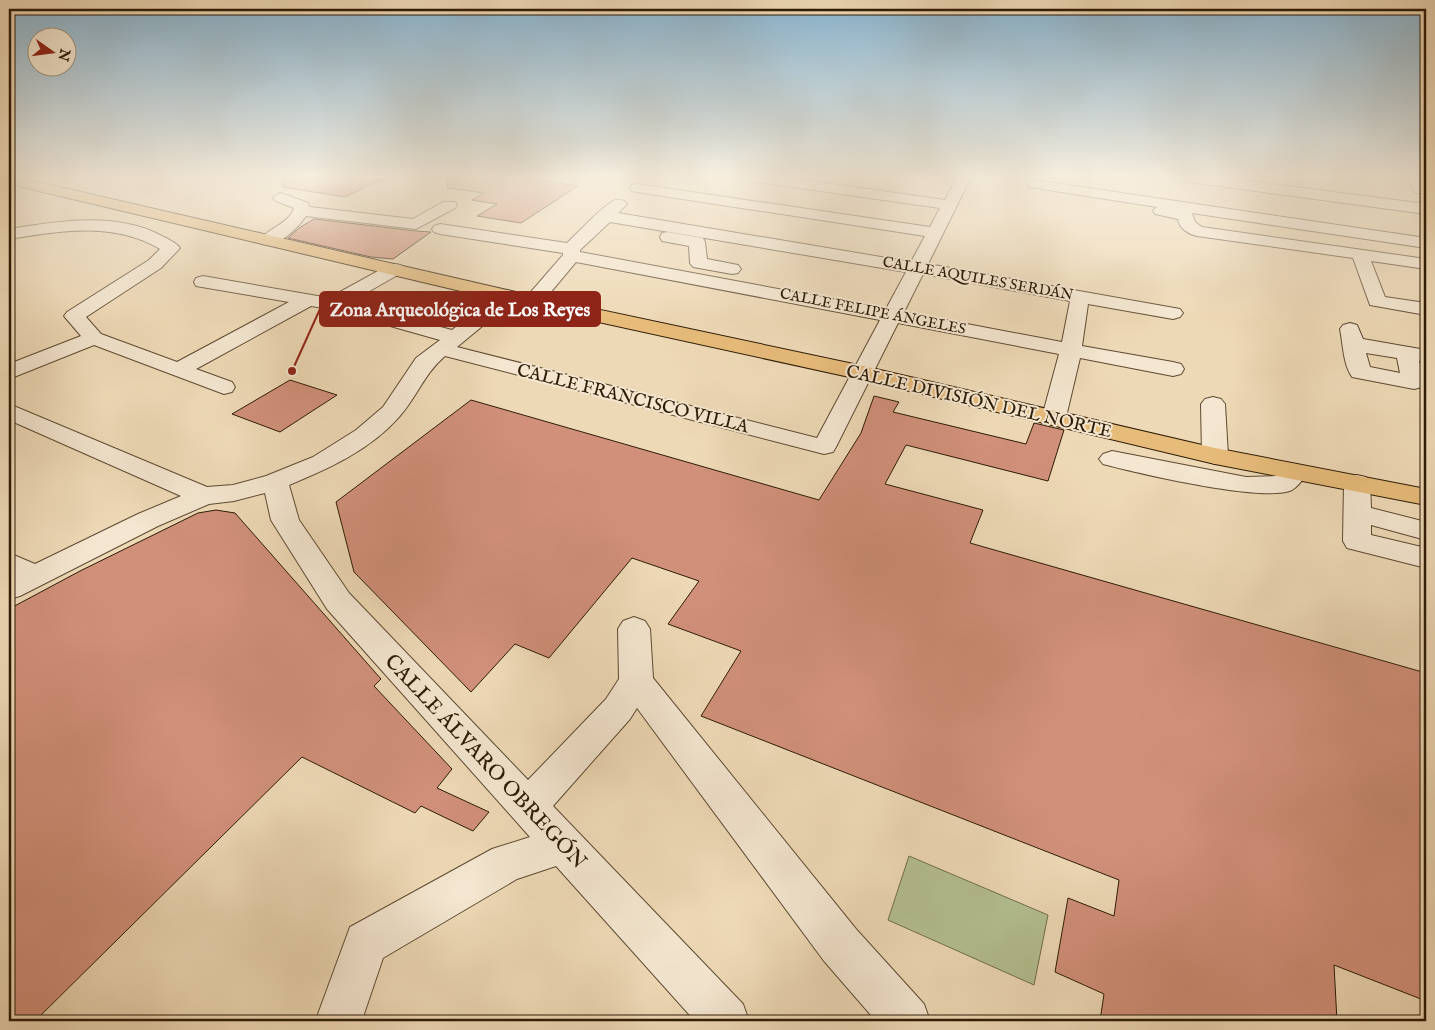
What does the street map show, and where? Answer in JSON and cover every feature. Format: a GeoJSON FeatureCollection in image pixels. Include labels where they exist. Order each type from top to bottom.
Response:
{"type":"FeatureCollection","features":[{"type":"Feature","properties":{"kind":"main road","name":"CALLE DIVISIÓN DEL NORTE"},"geometry":{"type":"LineString","coordinates":[[202,225],[507,296],[863,373],[1215,456],[1426,497]]}},
{"type":"Feature","properties":{"kind":"street"},"geometry":{"type":"LineString","coordinates":[[9,234],[80,225]]}},
{"type":"Feature","properties":{"kind":"street"},"geometry":{"type":"LineString","coordinates":[[108,225],[119,226],[162,241],[171,248],[155,264],[74,316],[94,338],[224,387]]}},
{"type":"Feature","properties":{"kind":"street"},"geometry":{"type":"LineString","coordinates":[[268,240],[287,225]]}},
{"type":"Feature","properties":{"kind":"street"},"geometry":{"type":"LineString","coordinates":[[533,301],[572,252],[604,225]]}},
{"type":"Feature","properties":{"kind":"street"},"geometry":{"type":"LineString","coordinates":[[613,225],[613,227],[697,242],[699,264],[824,286]]}},
{"type":"Feature","properties":{"kind":"street","name":"CALLE AQUILES SERDÁN"},"geometry":{"type":"LineString","coordinates":[[656,225],[918,268],[1173,313]]}},
{"type":"Feature","properties":{"kind":"street"},"geometry":{"type":"LineString","coordinates":[[882,225],[935,233]]}},
{"type":"Feature","properties":{"kind":"street"},"geometry":{"type":"LineString","coordinates":[[863,373],[892,304],[918,268],[939,225]]}},
{"type":"Feature","properties":{"kind":"street"},"geometry":{"type":"LineString","coordinates":[[1188,225],[1197,231],[1426,264]]}},
{"type":"Feature","properties":{"kind":"street"},"geometry":{"type":"LineString","coordinates":[[1296,225],[1426,243]]}},
{"type":"Feature","properties":{"kind":"street","name":"CALLE FELIPE ÁNGELES"},"geometry":{"type":"LineString","coordinates":[[440,229],[892,304],[1071,349],[1173,369]]}},
{"type":"Feature","properties":{"kind":"street"},"geometry":{"type":"LineString","coordinates":[[1360,254],[1377,301],[1426,309]]}},
{"type":"Feature","properties":{"kind":"street"},"geometry":{"type":"LineString","coordinates":[[332,304],[395,269]]}},
{"type":"Feature","properties":{"kind":"street","name":"CALLE FRANCISCO VILLA"},"geometry":{"type":"LineString","coordinates":[[203,282],[332,304],[449,343],[824,446],[863,373]]}},
{"type":"Feature","properties":{"kind":"street"},"geometry":{"type":"LineString","coordinates":[[9,589],[21,569],[148,520],[204,496],[234,493],[275,482],[322,462],[365,435],[391,412],[424,363],[507,296]]}},
{"type":"Feature","properties":{"kind":"street"},"geometry":{"type":"LineString","coordinates":[[1054,417],[1071,349],[1080,296]]}},
{"type":"Feature","properties":{"kind":"street"},"geometry":{"type":"LineString","coordinates":[[180,369],[306,301]]}},
{"type":"Feature","properties":{"kind":"street"},"geometry":{"type":"LineString","coordinates":[[1351,336],[1416,355],[1414,382],[1360,372],[1351,336]]}},
{"type":"Feature","properties":{"kind":"street"},"geometry":{"type":"LineString","coordinates":[[9,372],[94,338]]}},
{"type":"Feature","properties":{"kind":"street"},"geometry":{"type":"LineString","coordinates":[[1213,404],[1215,456]]}},
{"type":"Feature","properties":{"kind":"street"},"geometry":{"type":"LineString","coordinates":[[9,411],[204,496]]}},
{"type":"Feature","properties":{"kind":"street"},"geometry":{"type":"LineString","coordinates":[[1112,459],[1246,485],[1284,484],[1292,476],[1291,471]]}},
{"type":"Feature","properties":{"kind":"street","name":"CALLE ÁLVARO OBREGÓN"},"geometry":{"type":"LineString","coordinates":[[275,482],[285,520],[338,600],[726,1021]]}},
{"type":"Feature","properties":{"kind":"street"},"geometry":{"type":"LineString","coordinates":[[1357,483],[1357,541],[1426,558]]}},
{"type":"Feature","properties":{"kind":"street"},"geometry":{"type":"LineString","coordinates":[[1357,513],[1426,531]]}},
{"type":"Feature","properties":{"kind":"street"},"geometry":{"type":"LineString","coordinates":[[528,807],[618,709],[636,680],[634,629]]}},
{"type":"Feature","properties":{"kind":"street"},"geometry":{"type":"LineString","coordinates":[[636,680],[840,945],[907,1021]]}},
{"type":"Feature","properties":{"kind":"street"},"geometry":{"type":"LineString","coordinates":[[344,1021],[341,1014],[366,943],[506,863],[563,845]]}},
{"type":"Feature","properties":{"kind":"green space"},"geometry":{"type":"Polygon","coordinates":[[[909,856],[1048,915],[1034,985],[888,920],[909,856]]]}},
{"type":"Feature","properties":{"kind":"building"},"geometry":{"type":"Polygon","coordinates":[[[304,225],[366,225],[431,232],[393,259],[371,257],[288,238],[304,225]]]}},
{"type":"Feature","properties":{"kind":"building"},"geometry":{"type":"Polygon","coordinates":[[[290,380],[337,395],[280,432],[232,414],[290,380]]]}},
{"type":"Feature","properties":{"kind":"building"},"geometry":{"type":"Polygon","coordinates":[[[874,396],[899,402],[893,412],[1026,444],[1034,423],[1064,430],[1048,481],[906,445],[885,484],[983,510],[970,543],[1426,673],[1426,1001],[1334,965],[1337,1021],[1100,1021],[1104,994],[1055,972],[1068,898],[1114,916],[1119,880],[701,716],[741,651],[668,624],[699,581],[632,558],[549,658],[515,644],[471,692],[354,572],[336,502],[471,400],[819,500],[861,433],[874,396]]]}},
{"type":"Feature","properties":{"kind":"building"},"geometry":{"type":"Polygon","coordinates":[[[216,510],[235,513],[381,679],[374,686],[452,769],[437,788],[489,812],[473,831],[421,806],[415,813],[302,757],[35,1021],[9,1021],[9,609],[80,571],[198,513],[216,510]]]}},
{"type":"Feature","properties":{"kind":"place","name":"Zona Arqueológica de Los Reyes"},"geometry":{"type":"Point","coordinates":[292,371]}}]}
